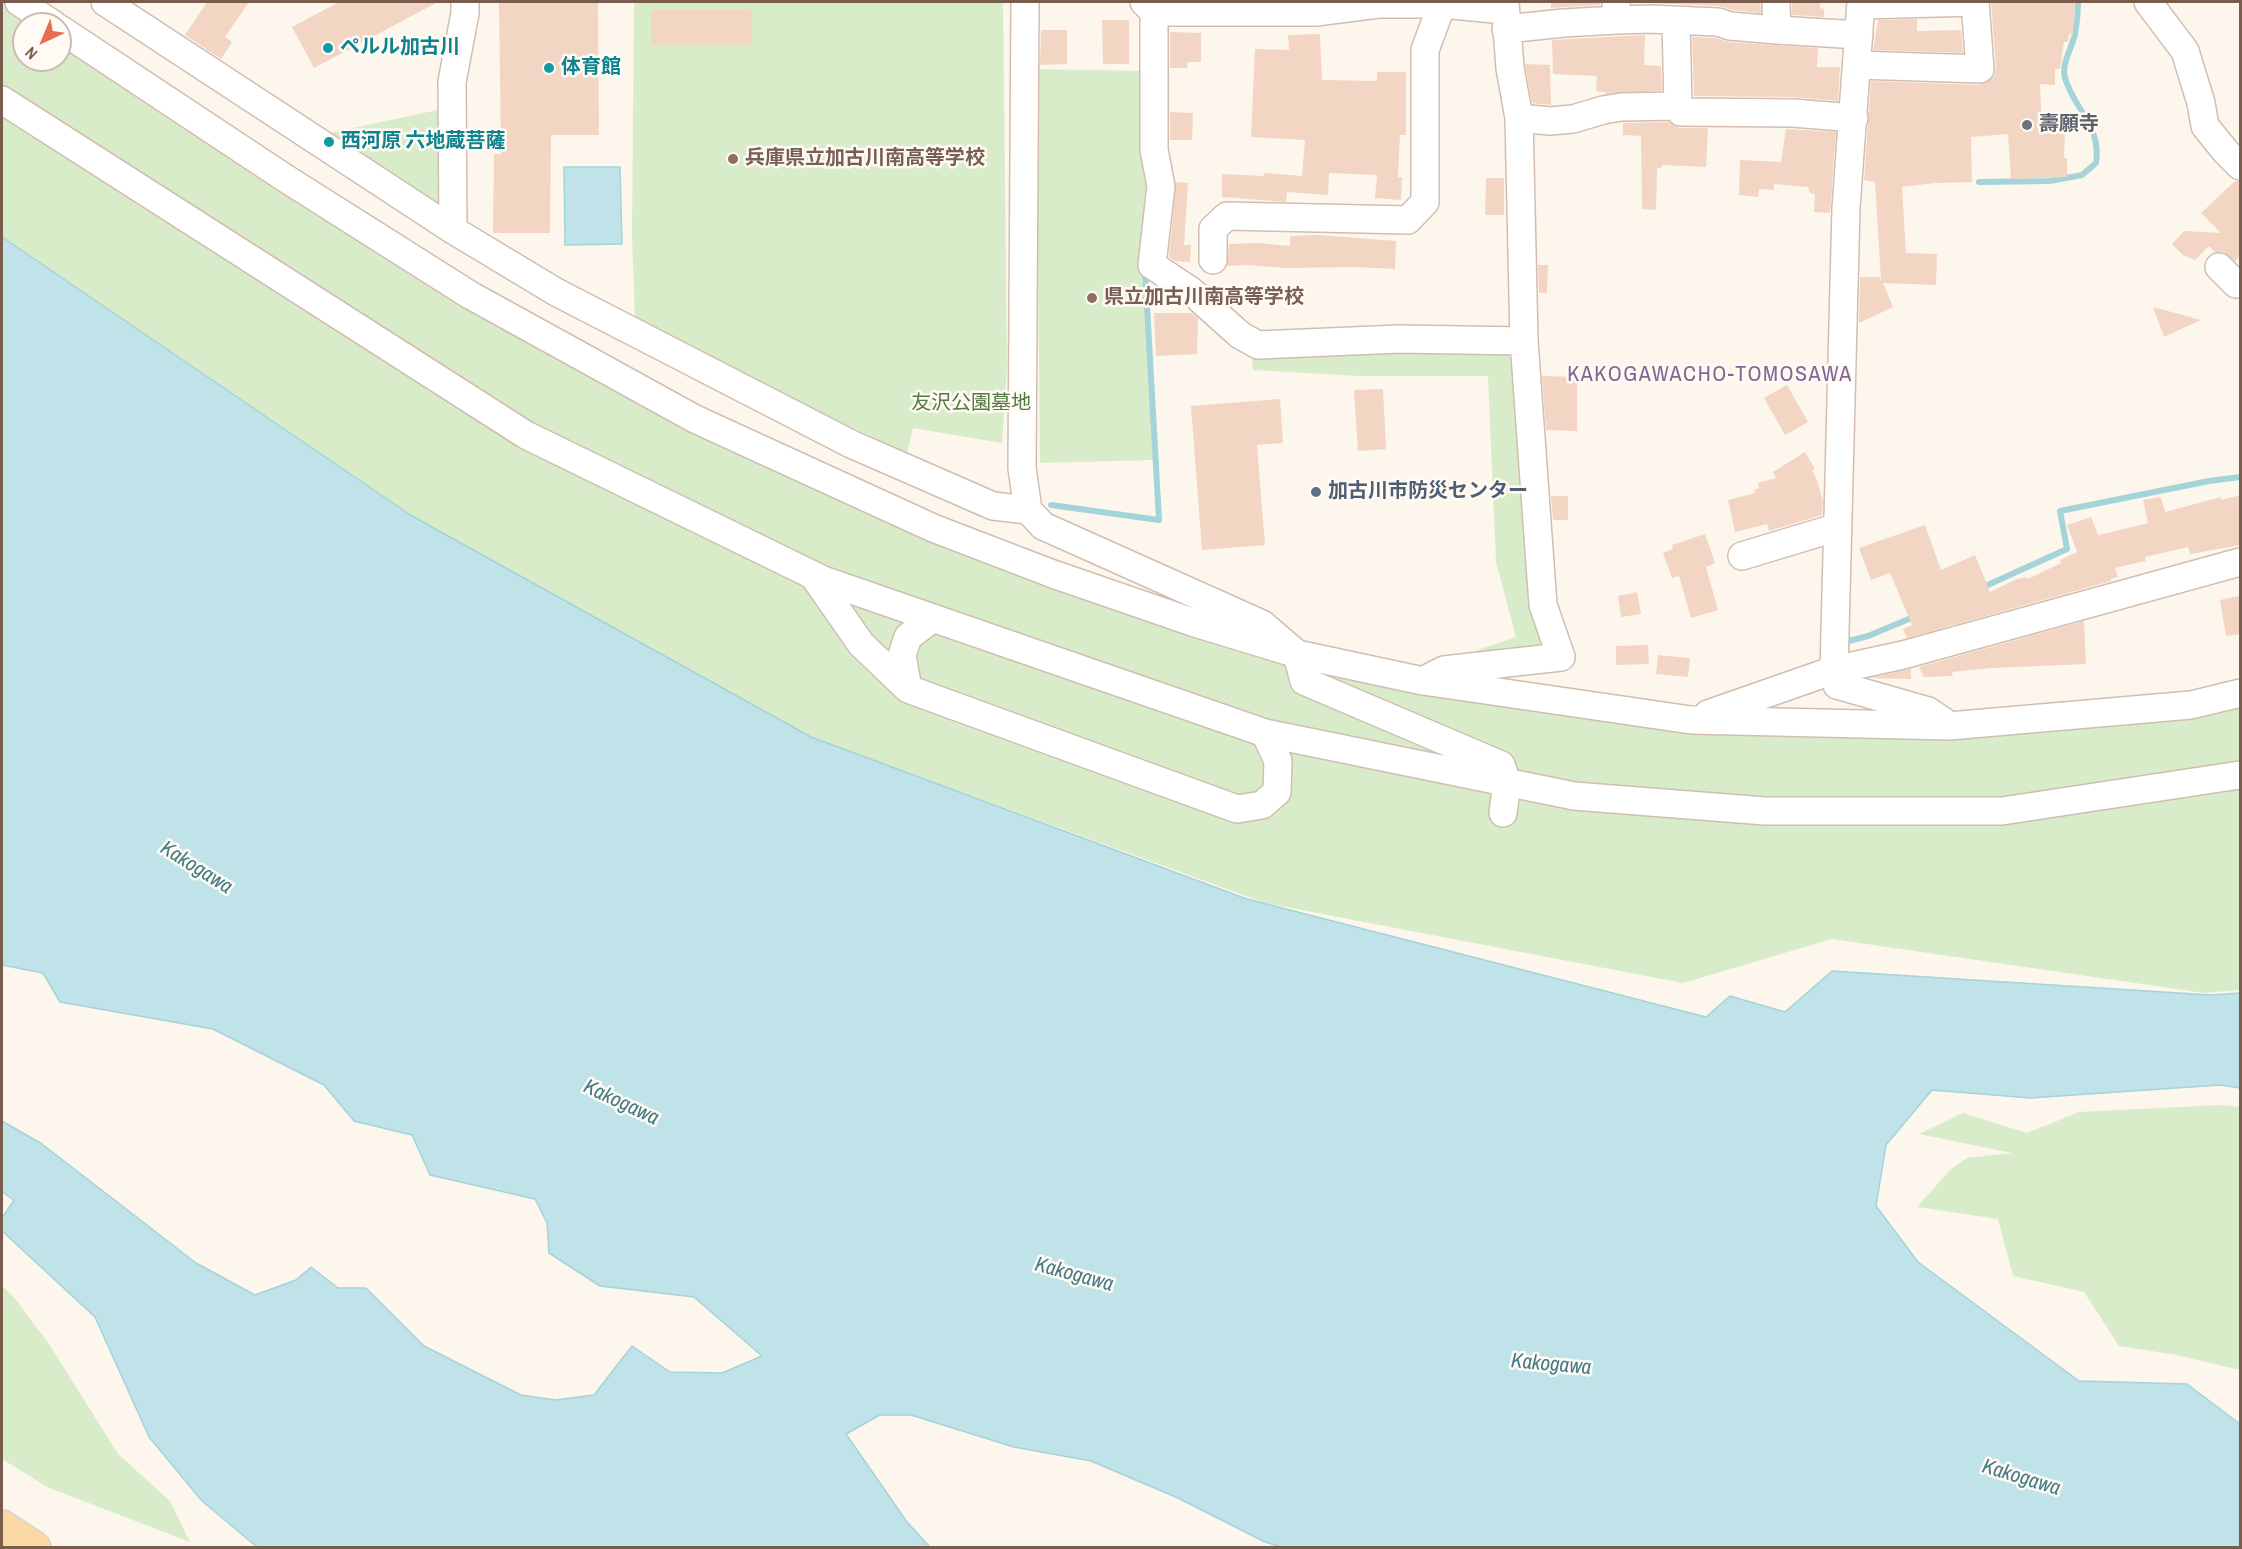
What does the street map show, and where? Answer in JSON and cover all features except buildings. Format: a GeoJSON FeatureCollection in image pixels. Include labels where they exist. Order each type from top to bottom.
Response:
{"type":"FeatureCollection","features":[{"type":"Feature","properties":{"kind":"main road"},"geometry":{"type":"LineString","coordinates":[[2,1527],[34,1548]]}},
{"type":"Feature","properties":{"kind":"street"},"geometry":{"type":"LineString","coordinates":[[19,2],[34,12]]}},
{"type":"Feature","properties":{"kind":"street"},"geometry":{"type":"LineString","coordinates":[[105,2],[136,13],[453,230],[556,292],[840,439],[993,506],[1028,510]]}},
{"type":"Feature","properties":{"kind":"street"},"geometry":{"type":"LineString","coordinates":[[453,230],[452,82],[465,2]]}},
{"type":"Feature","properties":{"kind":"street"},"geometry":{"type":"LineString","coordinates":[[1025,2],[1022,468],[1028,510],[1043,526],[1262,624],[1297,654],[1304,681],[1501,765],[1507,782],[1503,813]]}},
{"type":"Feature","properties":{"kind":"street"},"geometry":{"type":"LineString","coordinates":[[1776,2],[1777,30]]}},
{"type":"Feature","properties":{"kind":"street"},"geometry":{"type":"LineString","coordinates":[[1857,65],[1980,69],[1975,2],[1861,3],[1846,208],[1834,670],[1838,685],[1928,711],[1950,726]]}},
{"type":"Feature","properties":{"kind":"street"},"geometry":{"type":"LineString","coordinates":[[2148,2],[2157,10],[2186,51],[2205,126],[2241,166]]}},
{"type":"Feature","properties":{"kind":"street"},"geometry":{"type":"LineString","coordinates":[[1524,340],[1399,339],[1258,345],[1239,335],[1191,291],[1152,265],[1161,186],[1154,150],[1149,7],[1316,12],[1378,4],[1443,4],[1505,13],[1617,11],[1676,21],[1718,22],[1730,26],[1859,35]]}},
{"type":"Feature","properties":{"kind":"street"},"geometry":{"type":"LineString","coordinates":[[1213,260],[1213,229],[1227,216],[1408,220],[1425,202],[1425,50],[1443,4]]}},
{"type":"Feature","properties":{"kind":"street"},"geometry":{"type":"LineString","coordinates":[[1422,681],[1444,670],[1562,657],[1543,605],[1524,340],[1519,118],[1510,68],[1505,13]]}},
{"type":"Feature","properties":{"kind":"street"},"geometry":{"type":"LineString","coordinates":[[1676,21],[1678,106],[1681,112],[1793,113],[1854,118]]}},
{"type":"Feature","properties":{"kind":"street"},"geometry":{"type":"LineString","coordinates":[[72,37],[294,184],[470,295],[695,419],[933,528],[1053,574],[1195,624],[1297,654],[1422,681],[1691,720],[1950,726],[2191,705],[2241,693]]}},
{"type":"Feature","properties":{"kind":"street"},"geometry":{"type":"LineString","coordinates":[[2,100],[526,435],[813,575],[1265,733],[1574,796],[1765,811],[2002,811],[2241,775]]}},
{"type":"Feature","properties":{"kind":"street"},"geometry":{"type":"LineString","coordinates":[[1519,118],[1550,121],[1574,119],[1621,107],[1678,106]]}},
{"type":"Feature","properties":{"kind":"street"},"geometry":{"type":"LineString","coordinates":[[1742,556],[1838,527]]}},
{"type":"Feature","properties":{"kind":"street"},"geometry":{"type":"LineString","coordinates":[[1691,720],[1834,670],[1903,656],[2086,603],[2241,562]]}},
{"type":"Feature","properties":{"kind":"street"},"geometry":{"type":"LineString","coordinates":[[813,575],[861,644],[908,689],[1237,809],[1262,805],[1277,792],[1278,761],[1265,733]]}},
{"type":"Feature","properties":{"kind":"street"},"geometry":{"type":"LineString","coordinates":[[908,689],[902,655],[908,637],[933,618]]}},
{"type":"Feature","properties":{"kind":"green space"},"geometry":{"type":"Polygon","coordinates":[[[2,2],[18,12],[12,12],[12,72],[72,72],[72,47],[495,320],[1207,634],[1720,730],[2240,703],[2240,990],[2204,993],[1832,939],[1683,983],[1265,903],[811,737],[412,516],[2,237],[2,2]]]}},
{"type":"Feature","properties":{"kind":"green space","name":"兵庫県立加古川南高等学校"},"geometry":{"type":"Polygon","coordinates":[[[634,2],[1003,2],[1007,368],[1002,443],[913,428],[907,453],[761,385],[635,319],[632,236],[634,2]]]}},
{"type":"Feature","properties":{"kind":"green space","name":"県立加古川南高等学校"},"geometry":{"type":"Polygon","coordinates":[[[1036,69],[1144,71],[1151,180],[1143,255],[1153,460],[1040,463],[1036,69]]]}},
{"type":"Feature","properties":{"kind":"green space"},"geometry":{"type":"Polygon","coordinates":[[[447,108],[449,217],[320,135],[447,108]]]}},
{"type":"Feature","properties":{"kind":"green space"},"geometry":{"type":"Polygon","coordinates":[[[1515,345],[1551,653],[1446,661],[1516,637],[1496,562],[1488,376],[1360,376],[1253,370],[1251,348],[1515,345]]]}},
{"type":"Feature","properties":{"kind":"green space"},"geometry":{"type":"Polygon","coordinates":[[[2220,1105],[2240,1107],[2240,1370],[2177,1355],[2119,1346],[2084,1292],[2013,1276],[1998,1219],[1917,1207],[1951,1169],[1967,1158],[2012,1153],[1919,1134],[1963,1113],[2027,1133],[2079,1112],[2220,1105]]]}},
{"type":"Feature","properties":{"kind":"green space"},"geometry":{"type":"Polygon","coordinates":[[[2,1286],[13,1296],[49,1344],[118,1454],[170,1501],[190,1542],[47,1487],[2,1459],[2,1286]]]}},
{"type":"Feature","properties":{"kind":"water"},"geometry":{"type":"Polygon","coordinates":[[[564,167],[620,167],[622,244],[565,245],[564,167]]]}},
{"type":"Feature","properties":{"kind":"water","name":"Kakogawa"},"geometry":{"type":"Polygon","coordinates":[[[2,237],[412,516],[811,737],[1247,899],[1706,1017],[1730,996],[1785,1012],[1832,971],[2210,995],[2240,993],[2240,1088],[2220,1085],[2030,1098],[1932,1090],[1886,1145],[1876,1206],[1918,1262],[2079,1381],[2187,1384],[2240,1424],[2240,1547],[1281,1547],[1265,1542],[1178,1498],[1091,1461],[1014,1447],[911,1415],[880,1415],[846,1434],[907,1522],[930,1547],[257,1547],[202,1501],[149,1437],[95,1317],[2,1231],[2,1218],[14,1200],[2,1192],[2,1121],[42,1144],[196,1263],[255,1295],[296,1280],[311,1267],[338,1288],[366,1288],[424,1346],[521,1395],[555,1400],[594,1395],[632,1346],[670,1372],[722,1373],[762,1356],[694,1297],[600,1286],[549,1253],[547,1223],[535,1199],[430,1175],[412,1135],[354,1121],[324,1085],[213,1029],[60,1002],[43,973],[2,965],[2,237]]]}},
{"type":"Feature","properties":{"kind":"waterway"},"geometry":{"type":"LineString","coordinates":[[1979,182],[2050,181],[2082,175],[2096,163],[2095,139],[2069,89],[2064,73],[2075,34],[2078,2]]}},
{"type":"Feature","properties":{"kind":"waterway"},"geometry":{"type":"LineString","coordinates":[[1051,505],[1159,520],[1145,270]]}},
{"type":"Feature","properties":{"kind":"waterway"},"geometry":{"type":"LineString","coordinates":[[1981,588],[2067,549],[2060,511],[2209,481],[2240,477]]}},
{"type":"Feature","properties":{"kind":"waterway"},"geometry":{"type":"LineString","coordinates":[[1841,643],[1868,636],[1916,616]]}},
{"type":"Feature","properties":{"kind":"place","name":"ペルル加古川"},"geometry":{"type":"Point","coordinates":[328,48]}},
{"type":"Feature","properties":{"kind":"place","name":"体育館"},"geometry":{"type":"Point","coordinates":[549,68]}},
{"type":"Feature","properties":{"kind":"place","name":"壽願寺"},"geometry":{"type":"Point","coordinates":[2027,125]}},
{"type":"Feature","properties":{"kind":"place","name":"西河原 六地蔵菩薩"},"geometry":{"type":"Point","coordinates":[329,142]}},
{"type":"Feature","properties":{"kind":"place","name":"兵庫県立加古川南高等学校"},"geometry":{"type":"Point","coordinates":[733,159]}},
{"type":"Feature","properties":{"kind":"place","name":"県立加古川南高等学校"},"geometry":{"type":"Point","coordinates":[1092,298]}},
{"type":"Feature","properties":{"kind":"place","name":"加古川市防災センター"},"geometry":{"type":"Point","coordinates":[1316,492]}},
{"type":"Feature","properties":{"kind":"district","name":"KAKOGAWACHO-TOMOSAWA"},"geometry":{"type":"Point","coordinates":[1710,375]}},
{"type":"Feature","properties":{"kind":"park label","name":"友沢公園墓地"},"geometry":{"type":"Point","coordinates":[971,404]}}]}
